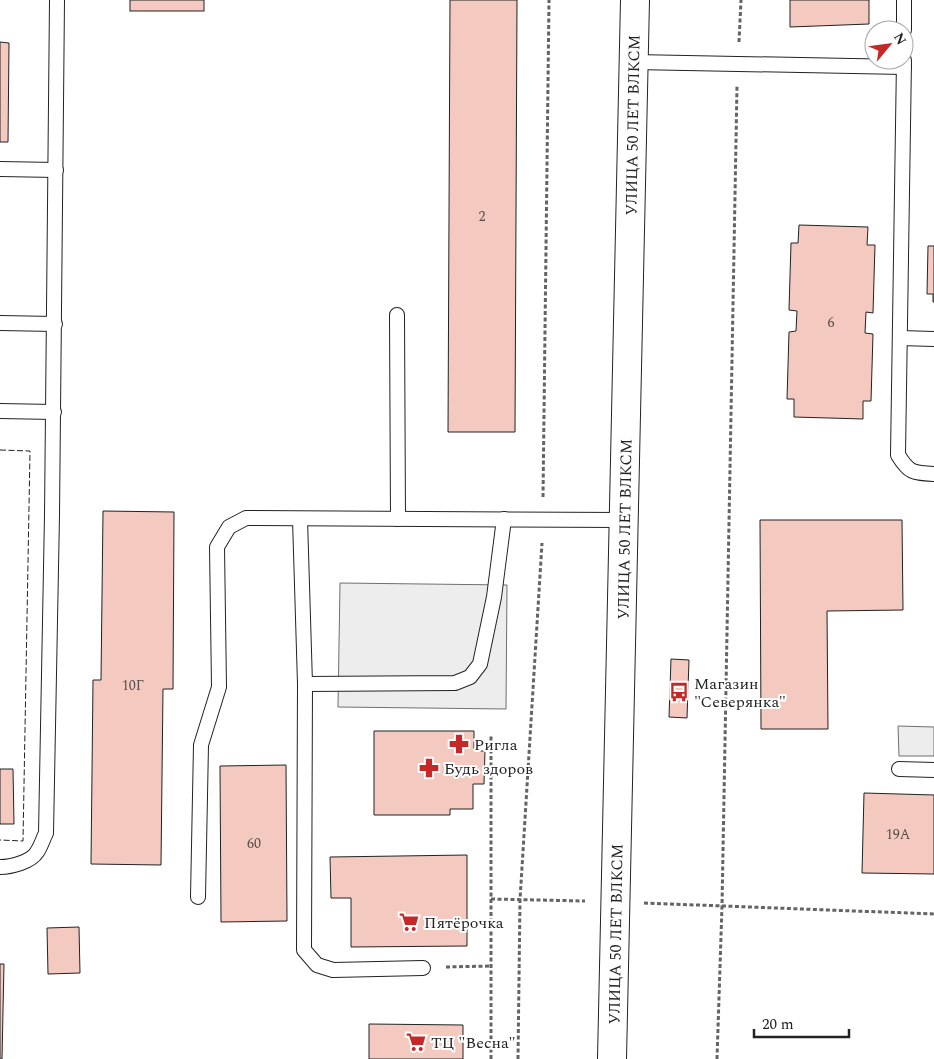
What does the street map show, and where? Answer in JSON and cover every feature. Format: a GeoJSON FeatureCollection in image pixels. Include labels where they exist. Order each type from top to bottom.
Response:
{"type":"FeatureCollection","features":[{"type":"Feature","properties":{"kind":"main road","name":"УЛИЦА 50 ЛЕТ ВЛКСМ"},"geometry":{"type":"LineString","coordinates":[[612,1059],[635,0]]}},
{"type":"Feature","properties":{"kind":"lane"},"geometry":{"type":"LineString","coordinates":[[0,867],[23,862],[37,854],[46,833],[54,412],[57,0]]}},
{"type":"Feature","properties":{"kind":"lane"},"geometry":{"type":"LineString","coordinates":[[904,0],[904,20]]}},
{"type":"Feature","properties":{"kind":"lane"},"geometry":{"type":"LineString","coordinates":[[634,62],[864,63]]}},
{"type":"Feature","properties":{"kind":"lane"},"geometry":{"type":"LineString","coordinates":[[904,70],[898,455],[906,469],[921,474],[934,474]]}},
{"type":"Feature","properties":{"kind":"lane"},"geometry":{"type":"LineString","coordinates":[[0,169],[56,170]]}},
{"type":"Feature","properties":{"kind":"lane"},"geometry":{"type":"LineString","coordinates":[[397,315],[398,519]]}},
{"type":"Feature","properties":{"kind":"lane"},"geometry":{"type":"LineString","coordinates":[[0,323],[54,324]]}},
{"type":"Feature","properties":{"kind":"lane"},"geometry":{"type":"LineString","coordinates":[[900,338],[934,339]]}},
{"type":"Feature","properties":{"kind":"lane"},"geometry":{"type":"LineString","coordinates":[[0,411],[54,412]]}},
{"type":"Feature","properties":{"kind":"lane"},"geometry":{"type":"LineString","coordinates":[[198,897],[201,745],[219,687],[217,547],[228,527],[246,518],[624,520]]}},
{"type":"Feature","properties":{"kind":"lane"},"geometry":{"type":"LineString","coordinates":[[300,519],[305,684],[304,950],[317,965],[333,970],[423,968]]}},
{"type":"Feature","properties":{"kind":"lane"},"geometry":{"type":"LineString","coordinates":[[305,684],[455,682],[470,677],[480,664],[494,597],[504,519]]}},
{"type":"Feature","properties":{"kind":"lane"},"geometry":{"type":"LineString","coordinates":[[899,769],[934,770]]}},
{"type":"Feature","properties":{"kind":"path"},"geometry":{"type":"LineString","coordinates":[[718,1059],[738,64],[741,0]]}},
{"type":"Feature","properties":{"kind":"path"},"geometry":{"type":"LineString","coordinates":[[491,736],[491,1059]]}},
{"type":"Feature","properties":{"kind":"path"},"geometry":{"type":"LineString","coordinates":[[722,906],[934,914]]}},
{"type":"Feature","properties":{"kind":"path"},"geometry":{"type":"LineString","coordinates":[[423,968],[491,966]]}},
{"type":"Feature","properties":{"kind":"shaded area"},"geometry":{"type":"Polygon","coordinates":[[[340,583],[507,585],[506,709],[338,707],[340,583]]]}},
{"type":"Feature","properties":{"kind":"shaded area"},"geometry":{"type":"Polygon","coordinates":[[[898,726],[934,727],[934,756],[899,756],[898,726]]]}},
{"type":"Feature","properties":{"kind":"building"},"geometry":{"type":"Polygon","coordinates":[[[130,0],[204,0],[204,11],[130,11],[130,0]]]}},
{"type":"Feature","properties":{"kind":"building"},"geometry":{"type":"Polygon","coordinates":[[[450,0],[517,0],[515,432],[448,432],[450,0]]]}},
{"type":"Feature","properties":{"kind":"building"},"geometry":{"type":"Polygon","coordinates":[[[790,0],[869,0],[869,20],[864,20],[864,24],[790,27],[790,0]]]}},
{"type":"Feature","properties":{"kind":"building"},"geometry":{"type":"Polygon","coordinates":[[[0,42],[9,43],[8,142],[0,142],[0,42]]]}},
{"type":"Feature","properties":{"kind":"building"},"geometry":{"type":"Polygon","coordinates":[[[799,225],[868,227],[867,245],[875,245],[873,313],[866,312],[865,333],[873,334],[871,401],[863,401],[863,419],[794,417],[794,399],[787,399],[789,332],[796,331],[797,311],[789,310],[791,243],[798,243],[799,225]]]}},
{"type":"Feature","properties":{"kind":"building"},"geometry":{"type":"Polygon","coordinates":[[[928,246],[934,246],[934,302],[933,294],[927,294],[928,246]]]}},
{"type":"Feature","properties":{"kind":"building"},"geometry":{"type":"Polygon","coordinates":[[[103,511],[174,512],[173,689],[163,689],[161,865],[91,864],[93,680],[101,680],[103,511]]]}},
{"type":"Feature","properties":{"kind":"building"},"geometry":{"type":"Polygon","coordinates":[[[760,520],[902,520],[903,610],[827,611],[828,729],[761,729],[760,520]]]}},
{"type":"Feature","properties":{"kind":"building"},"geometry":{"type":"Polygon","coordinates":[[[671,659],[689,660],[687,718],[669,717],[671,659]]]}},
{"type":"Feature","properties":{"kind":"building","name":"Будь здоров"},"geometry":{"type":"Polygon","coordinates":[[[374,731],[474,731],[474,751],[485,751],[484,784],[473,784],[473,809],[450,809],[450,815],[374,815],[374,731]]]}},
{"type":"Feature","properties":{"kind":"building"},"geometry":{"type":"Polygon","coordinates":[[[286,765],[287,921],[221,922],[220,766],[286,765]]]}},
{"type":"Feature","properties":{"kind":"building"},"geometry":{"type":"Polygon","coordinates":[[[0,769],[13,769],[14,824],[0,824],[0,769]]]}},
{"type":"Feature","properties":{"kind":"building"},"geometry":{"type":"Polygon","coordinates":[[[864,793],[934,795],[934,874],[862,873],[864,793]]]}},
{"type":"Feature","properties":{"kind":"building","name":"Пятёрочка"},"geometry":{"type":"Polygon","coordinates":[[[467,855],[467,946],[351,947],[351,898],[331,898],[330,857],[467,855]]]}},
{"type":"Feature","properties":{"kind":"building"},"geometry":{"type":"Polygon","coordinates":[[[79,927],[80,973],[48,974],[47,928],[79,927]]]}},
{"type":"Feature","properties":{"kind":"building"},"geometry":{"type":"Polygon","coordinates":[[[0,964],[4,964],[2,1059],[0,1059],[0,964]]]}},
{"type":"Feature","properties":{"kind":"building","name":"ТЦ \"Весна\""},"geometry":{"type":"Polygon","coordinates":[[[369,1024],[463,1025],[463,1059],[369,1059],[369,1024]]]}},
{"type":"Feature","properties":{"kind":"fence"},"geometry":{"type":"LineString","coordinates":[[0,450],[30,451],[23,841],[0,840]]}},
{"type":"Feature","properties":{"kind":"place","name":"Магазин \"Северянка\""},"geometry":{"type":"Point","coordinates":[679,692]}},
{"type":"Feature","properties":{"kind":"place","name":"Ригла"},"geometry":{"type":"Point","coordinates":[459,744]}},
{"type":"Feature","properties":{"kind":"place","name":"Будь здоров"},"geometry":{"type":"Point","coordinates":[429,768]}},
{"type":"Feature","properties":{"kind":"place","name":"Пятёрочка"},"geometry":{"type":"Point","coordinates":[409,922]}},
{"type":"Feature","properties":{"kind":"place","name":"ТЦ \"Весна\""},"geometry":{"type":"Point","coordinates":[416,1042]}}]}
